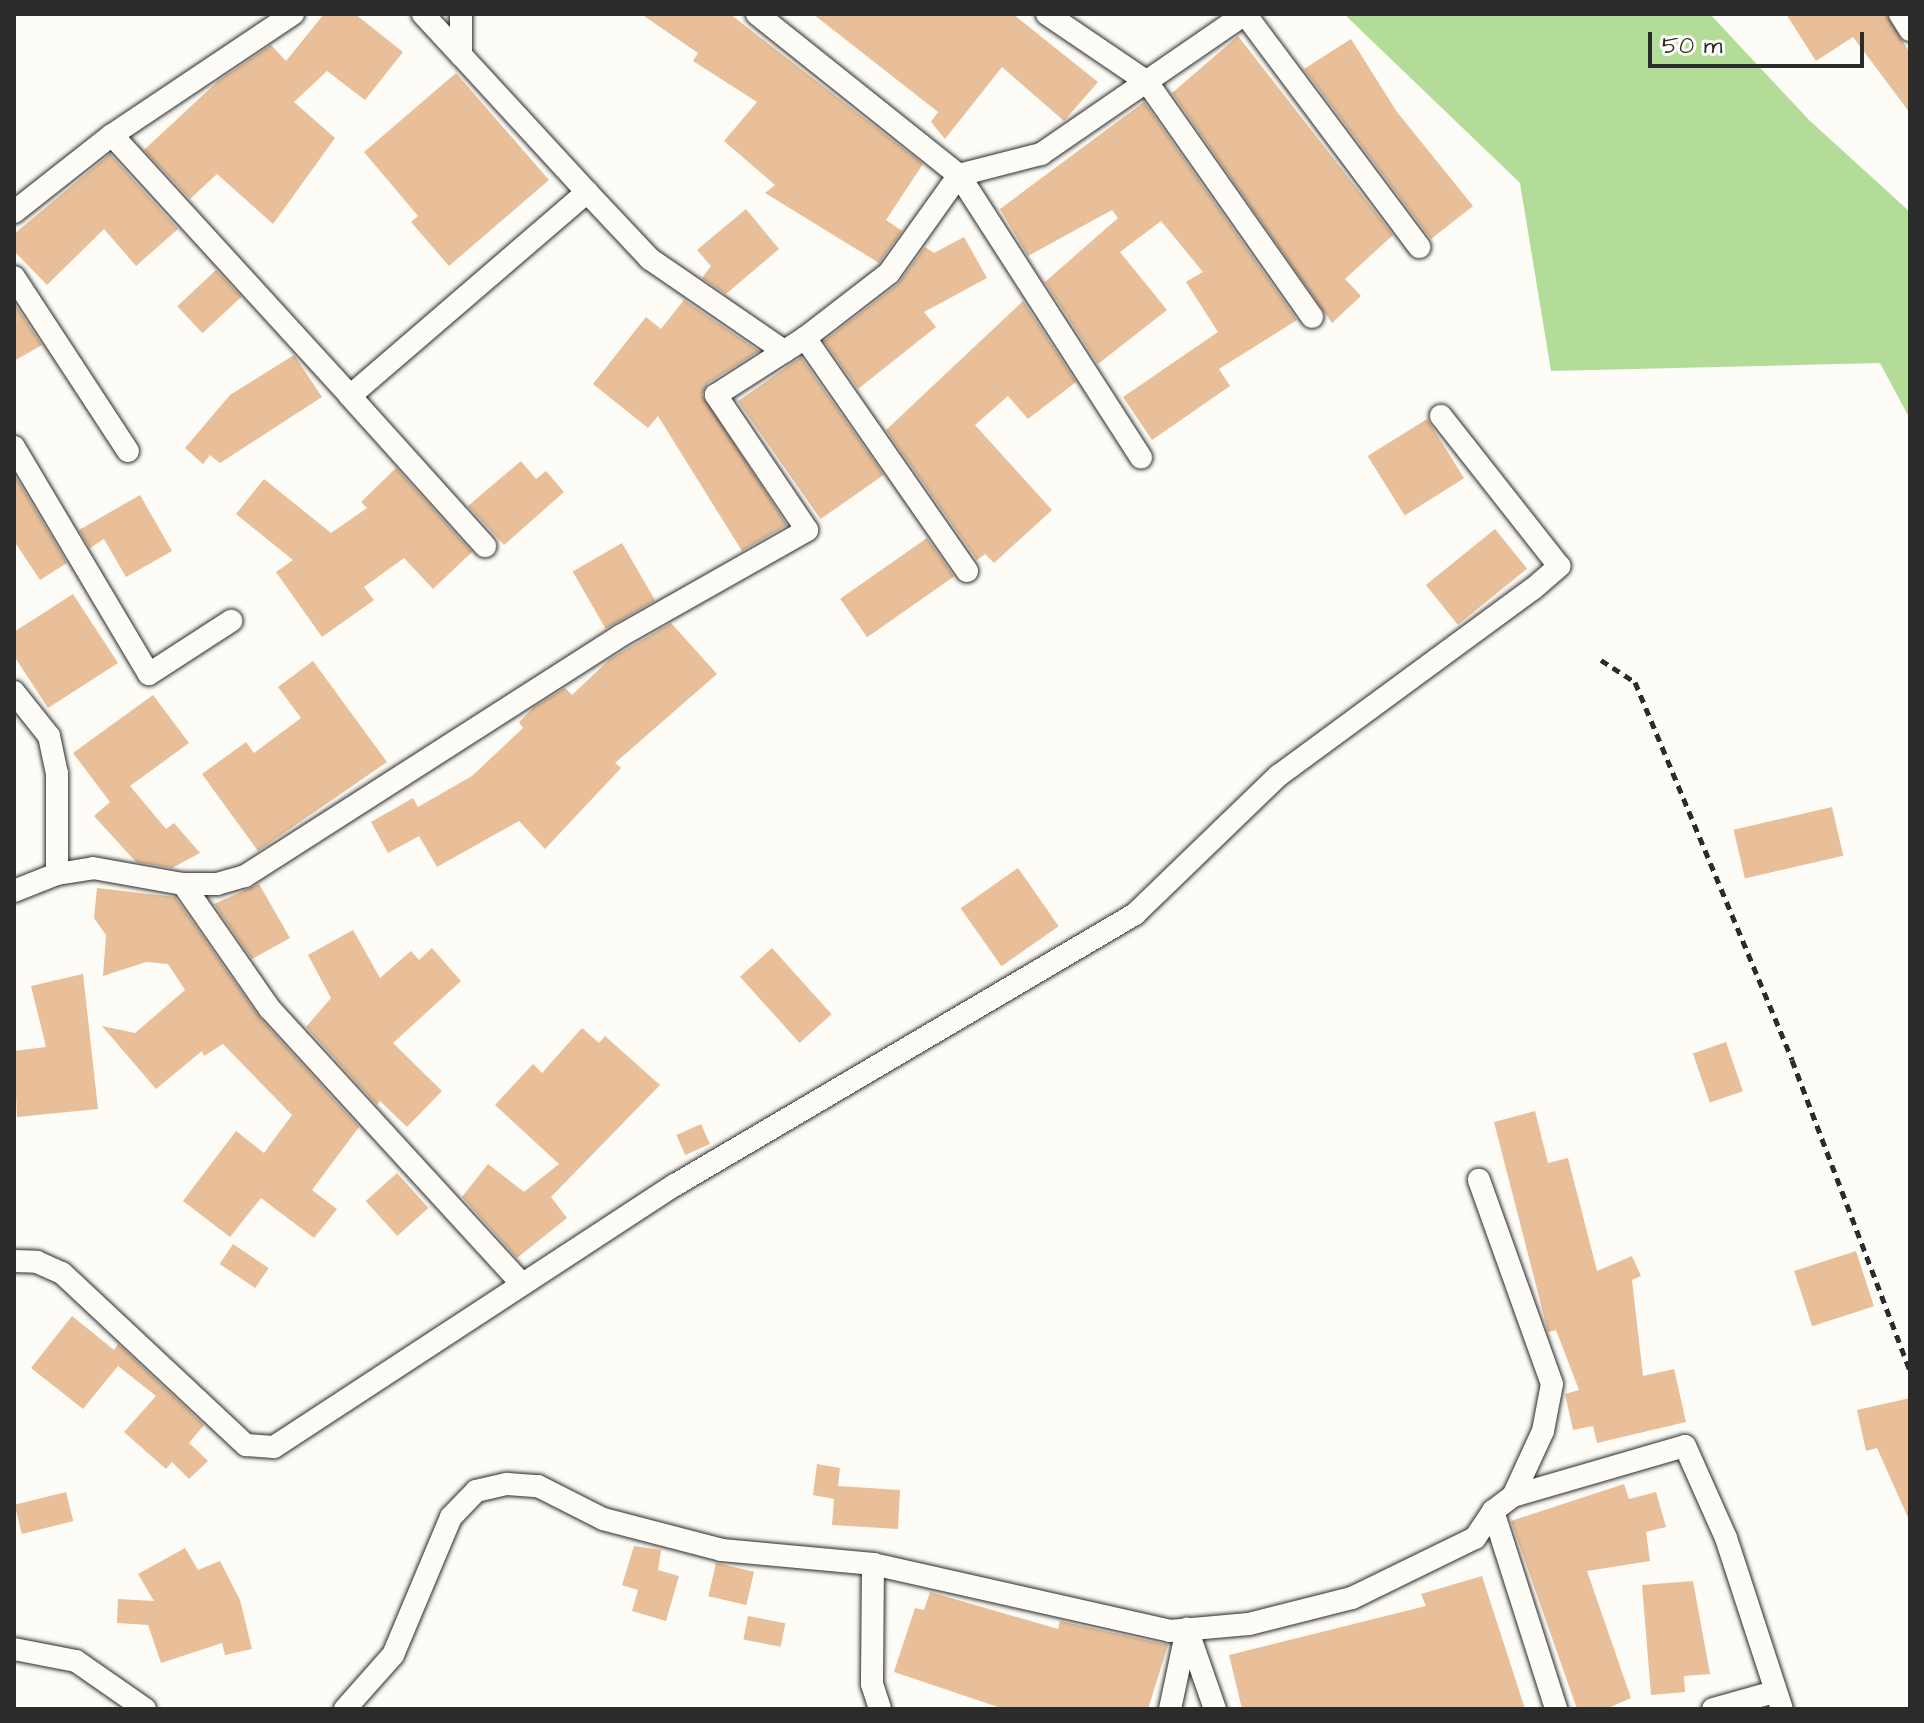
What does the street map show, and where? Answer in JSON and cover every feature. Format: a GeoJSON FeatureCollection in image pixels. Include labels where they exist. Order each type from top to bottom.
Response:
{"type":"FeatureCollection","features":[{"type":"Feature","properties":{"kind":"street"},"geometry":{"type":"LineString","coordinates":[[14,212],[112,135],[293,14]]}},
{"type":"Feature","properties":{"kind":"street"},"geometry":{"type":"LineString","coordinates":[[423,14],[650,259],[784,351]]}},
{"type":"Feature","properties":{"kind":"street"},"geometry":{"type":"LineString","coordinates":[[461,14],[461,55]]}},
{"type":"Feature","properties":{"kind":"street"},"geometry":{"type":"LineString","coordinates":[[757,14],[959,175],[1141,457]]}},
{"type":"Feature","properties":{"kind":"street"},"geometry":{"type":"LineString","coordinates":[[1047,14],[1147,82],[1312,317]]}},
{"type":"Feature","properties":{"kind":"street"},"geometry":{"type":"LineString","coordinates":[[14,891],[57,874],[93,868],[183,884],[217,884],[245,876],[620,636],[807,530],[716,395],[805,338],[889,273],[959,175],[1041,154],[1245,14],[1419,247]]}},
{"type":"Feature","properties":{"kind":"street"},"geometry":{"type":"LineString","coordinates":[[1900,14],[1910,30]]}},
{"type":"Feature","properties":{"kind":"street"},"geometry":{"type":"LineString","coordinates":[[112,135],[485,546]]}},
{"type":"Feature","properties":{"kind":"street"},"geometry":{"type":"LineString","coordinates":[[350,396],[587,192]]}},
{"type":"Feature","properties":{"kind":"street"},"geometry":{"type":"LineString","coordinates":[[14,277],[128,451]]}},
{"type":"Feature","properties":{"kind":"street"},"geometry":{"type":"LineString","coordinates":[[805,338],[967,571]]}},
{"type":"Feature","properties":{"kind":"street"},"geometry":{"type":"LineString","coordinates":[[14,1261],[37,1262],[62,1273],[246,1445],[259,1450],[274,1447],[675,1185],[1135,914],[1278,776],[1559,566],[1441,416]]}},
{"type":"Feature","properties":{"kind":"street"},"geometry":{"type":"LineString","coordinates":[[14,447],[149,674],[231,621]]}},
{"type":"Feature","properties":{"kind":"street"},"geometry":{"type":"LineString","coordinates":[[14,692],[49,736],[57,773],[57,874]]}},
{"type":"Feature","properties":{"kind":"street"},"geometry":{"type":"LineString","coordinates":[[183,884],[270,1009],[521,1283]]}},
{"type":"Feature","properties":{"kind":"street"},"geometry":{"type":"LineString","coordinates":[[1479,1180],[1552,1384],[1543,1431],[1513,1496]]}},
{"type":"Feature","properties":{"kind":"street"},"geometry":{"type":"LineString","coordinates":[[345,1709],[393,1655],[451,1517],[467,1497],[488,1486],[538,1486],[603,1519],[722,1550],[873,1564],[1170,1631],[1249,1624],[1352,1598],[1475,1538],[1493,1511],[1513,1496],[1685,1446],[1726,1538],[1778,1701],[1713,1709]]}},
{"type":"Feature","properties":{"kind":"street"},"geometry":{"type":"LineString","coordinates":[[1493,1511],[1556,1709]]}},
{"type":"Feature","properties":{"kind":"street"},"geometry":{"type":"LineString","coordinates":[[873,1564],[872,1684],[880,1709]]}},
{"type":"Feature","properties":{"kind":"street"},"geometry":{"type":"LineString","coordinates":[[1170,1709],[1187,1629]]}},
{"type":"Feature","properties":{"kind":"street"},"geometry":{"type":"LineString","coordinates":[[1187,1629],[1215,1709]]}},
{"type":"Feature","properties":{"kind":"street"},"geometry":{"type":"LineString","coordinates":[[14,1649],[76,1661],[145,1709]]}},
{"type":"Feature","properties":{"kind":"path"},"geometry":{"type":"LineString","coordinates":[[1601,660],[1635,682],[1792,1060],[1910,1371]]}},
{"type":"Feature","properties":{"kind":"green space"},"geometry":{"type":"Polygon","coordinates":[[[1344,14],[1710,14],[1809,120],[1910,212],[1910,419],[1880,363],[1551,371],[1520,183],[1344,14]]]}},
{"type":"Feature","properties":{"kind":"building"},"geometry":{"type":"Polygon","coordinates":[[[324,14],[355,14],[403,52],[365,100],[327,71],[294,102],[335,138],[273,224],[217,174],[190,199],[144,150],[218,81],[271,45],[286,61],[324,14]]]}},
{"type":"Feature","properties":{"kind":"building"},"geometry":{"type":"Polygon","coordinates":[[[641,14],[730,14],[923,164],[886,220],[902,231],[879,263],[765,193],[775,185],[724,141],[757,102],[693,61],[698,53],[641,14]]]}},
{"type":"Feature","properties":{"kind":"building"},"geometry":{"type":"Polygon","coordinates":[[[813,14],[1013,14],[1098,82],[1064,121],[1002,67],[945,139],[931,122],[938,112],[813,14]]]}},
{"type":"Feature","properties":{"kind":"building"},"geometry":{"type":"Polygon","coordinates":[[[1786,14],[1886,14],[1910,53],[1910,113],[1853,37],[1816,61],[1786,14]]]}},
{"type":"Feature","properties":{"kind":"building"},"geometry":{"type":"Polygon","coordinates":[[[1238,36],[1393,235],[1345,279],[1361,296],[1332,323],[1172,93],[1238,36]]]}},
{"type":"Feature","properties":{"kind":"building"},"geometry":{"type":"Polygon","coordinates":[[[1351,39],[1397,112],[1473,206],[1431,239],[1304,69],[1351,39]]]}},
{"type":"Feature","properties":{"kind":"building"},"geometry":{"type":"Polygon","coordinates":[[[456,73],[549,180],[449,266],[411,222],[418,216],[364,152],[456,73]]]}},
{"type":"Feature","properties":{"kind":"building"},"geometry":{"type":"Polygon","coordinates":[[[1144,102],[1297,320],[1219,369],[1230,386],[1152,440],[1123,397],[1218,332],[1186,282],[1203,272],[1161,221],[1120,252],[1167,310],[1098,364],[1045,282],[1118,218],[1112,210],[1028,256],[1000,209],[1144,102]]]}},
{"type":"Feature","properties":{"kind":"building"},"geometry":{"type":"Polygon","coordinates":[[[110,154],[178,229],[136,266],[104,229],[47,285],[14,251],[14,234],[110,154]]]}},
{"type":"Feature","properties":{"kind":"building"},"geometry":{"type":"Polygon","coordinates":[[[746,209],[779,249],[726,294],[702,278],[711,266],[697,250],[746,209]]]}},
{"type":"Feature","properties":{"kind":"building"},"geometry":{"type":"Polygon","coordinates":[[[964,237],[987,278],[924,312],[936,327],[858,389],[824,341],[898,284],[925,247],[934,253],[964,237]]]}},
{"type":"Feature","properties":{"kind":"building"},"geometry":{"type":"Polygon","coordinates":[[[216,270],[241,297],[202,333],[177,306],[216,270]]]}},
{"type":"Feature","properties":{"kind":"building"},"geometry":{"type":"Polygon","coordinates":[[[684,300],[759,351],[708,383],[702,395],[787,525],[742,551],[658,416],[648,428],[593,384],[646,317],[661,329],[684,300]]]}},
{"type":"Feature","properties":{"kind":"building"},"geometry":{"type":"Polygon","coordinates":[[[1023,301],[1076,382],[1028,419],[1008,396],[975,425],[1052,510],[994,563],[985,554],[977,560],[886,430],[1023,301]]]}},
{"type":"Feature","properties":{"kind":"building"},"geometry":{"type":"Polygon","coordinates":[[[14,303],[42,345],[14,361],[14,303]]]}},
{"type":"Feature","properties":{"kind":"building"},"geometry":{"type":"Polygon","coordinates":[[[294,355],[322,397],[220,463],[210,455],[203,464],[185,448],[230,395],[294,355]]]}},
{"type":"Feature","properties":{"kind":"building"},"geometry":{"type":"Polygon","coordinates":[[[801,357],[884,475],[821,519],[738,401],[801,357]]]}},
{"type":"Feature","properties":{"kind":"building"},"geometry":{"type":"Polygon","coordinates":[[[1427,419],[1464,478],[1405,515],[1368,456],[1427,419]]]}},
{"type":"Feature","properties":{"kind":"building"},"geometry":{"type":"Polygon","coordinates":[[[521,461],[536,479],[546,471],[564,492],[504,545],[468,506],[521,461]]]}},
{"type":"Feature","properties":{"kind":"building"},"geometry":{"type":"Polygon","coordinates":[[[396,468],[472,552],[433,589],[404,558],[364,587],[374,600],[322,637],[276,572],[293,560],[236,514],[264,479],[331,533],[367,508],[361,502],[396,468]]]}},
{"type":"Feature","properties":{"kind":"building"},"geometry":{"type":"Polygon","coordinates":[[[14,474],[67,563],[40,580],[14,541],[14,474]]]}},
{"type":"Feature","properties":{"kind":"building"},"geometry":{"type":"Polygon","coordinates":[[[140,495],[172,551],[126,577],[104,539],[90,548],[79,530],[140,495]]]}},
{"type":"Feature","properties":{"kind":"building"},"geometry":{"type":"Polygon","coordinates":[[[1495,529],[1527,569],[1458,625],[1426,585],[1495,529]]]}},
{"type":"Feature","properties":{"kind":"building"},"geometry":{"type":"Polygon","coordinates":[[[927,538],[954,577],[867,637],[840,599],[927,538]]]}},
{"type":"Feature","properties":{"kind":"building"},"geometry":{"type":"Polygon","coordinates":[[[622,543],[655,600],[606,629],[573,572],[622,543]]]}},
{"type":"Feature","properties":{"kind":"building"},"geometry":{"type":"Polygon","coordinates":[[[73,594],[118,663],[48,708],[14,656],[14,632],[73,594]]]}},
{"type":"Feature","properties":{"kind":"building"},"geometry":{"type":"Polygon","coordinates":[[[671,623],[717,674],[615,763],[621,768],[545,849],[519,821],[437,867],[419,836],[388,853],[371,822],[413,798],[418,807],[472,776],[523,728],[519,722],[534,707],[565,688],[572,695],[610,659],[671,623]]]}},
{"type":"Feature","properties":{"kind":"building"},"geometry":{"type":"Polygon","coordinates":[[[313,661],[387,762],[258,851],[202,774],[246,742],[254,753],[301,718],[278,687],[313,661]]]}},
{"type":"Feature","properties":{"kind":"building"},"geometry":{"type":"Polygon","coordinates":[[[153,695],[189,743],[130,786],[166,829],[174,823],[200,853],[172,868],[136,862],[94,816],[110,802],[73,753],[153,695]]]}},
{"type":"Feature","properties":{"kind":"building"},"geometry":{"type":"Polygon","coordinates":[[[1832,807],[1843,856],[1745,878],[1734,830],[1832,807]]]}},
{"type":"Feature","properties":{"kind":"building"},"geometry":{"type":"Polygon","coordinates":[[[1018,868],[1059,926],[1001,966],[961,908],[1018,868]]]}},
{"type":"Feature","properties":{"kind":"building"},"geometry":{"type":"Polygon","coordinates":[[[259,884],[290,938],[252,959],[214,904],[259,884]]]}},
{"type":"Feature","properties":{"kind":"building"},"geometry":{"type":"Polygon","coordinates":[[[97,888],[175,897],[259,1017],[359,1127],[312,1190],[337,1209],[314,1238],[261,1198],[230,1237],[183,1201],[236,1131],[264,1153],[292,1115],[223,1044],[204,1056],[202,1051],[156,1089],[102,1026],[135,1033],[185,990],[168,964],[146,962],[103,976],[106,935],[94,918],[97,888]]]}},
{"type":"Feature","properties":{"kind":"building"},"geometry":{"type":"Polygon","coordinates":[[[353,930],[380,978],[411,951],[419,960],[432,948],[461,981],[393,1043],[442,1091],[407,1127],[380,1101],[377,1105],[306,1027],[331,998],[308,955],[353,930]]]}},
{"type":"Feature","properties":{"kind":"building"},"geometry":{"type":"Polygon","coordinates":[[[772,948],[832,1014],[800,1043],[740,977],[772,948]]]}},
{"type":"Feature","properties":{"kind":"building"},"geometry":{"type":"Polygon","coordinates":[[[83,974],[98,1109],[17,1117],[14,1051],[46,1047],[31,986],[83,974]]]}},
{"type":"Feature","properties":{"kind":"building"},"geometry":{"type":"Polygon","coordinates":[[[582,1028],[599,1043],[605,1036],[660,1085],[551,1197],[567,1218],[517,1258],[462,1197],[488,1164],[524,1192],[559,1164],[495,1105],[533,1064],[542,1073],[582,1028]]]}},
{"type":"Feature","properties":{"kind":"building"},"geometry":{"type":"Polygon","coordinates":[[[1726,1042],[1743,1091],[1710,1103],[1693,1053],[1726,1042]]]}},
{"type":"Feature","properties":{"kind":"building"},"geometry":{"type":"Polygon","coordinates":[[[1535,1111],[1548,1163],[1568,1158],[1597,1271],[1632,1256],[1641,1276],[1632,1280],[1643,1376],[1674,1369],[1686,1422],[1597,1443],[1593,1426],[1573,1430],[1565,1394],[1579,1390],[1556,1330],[1548,1332],[1494,1122],[1535,1111]]]}},
{"type":"Feature","properties":{"kind":"building"},"geometry":{"type":"Polygon","coordinates":[[[701,1124],[710,1144],[685,1155],[676,1135],[701,1124]]]}},
{"type":"Feature","properties":{"kind":"building"},"geometry":{"type":"Polygon","coordinates":[[[397,1173],[428,1208],[397,1236],[366,1201],[397,1173]]]}},
{"type":"Feature","properties":{"kind":"building"},"geometry":{"type":"Polygon","coordinates":[[[233,1244],[269,1268],[255,1288],[220,1264],[233,1244]]]}},
{"type":"Feature","properties":{"kind":"building"},"geometry":{"type":"Polygon","coordinates":[[[1856,1251],[1874,1306],[1812,1326],[1794,1271],[1856,1251]]]}},
{"type":"Feature","properties":{"kind":"building"},"geometry":{"type":"Polygon","coordinates":[[[72,1316],[114,1350],[118,1344],[204,1425],[189,1443],[208,1461],[189,1479],[172,1462],[166,1469],[124,1432],[156,1396],[118,1366],[83,1409],[31,1368],[72,1316]]]}},
{"type":"Feature","properties":{"kind":"building"},"geometry":{"type":"Polygon","coordinates":[[[1910,1398],[1910,1522],[1877,1448],[1866,1451],[1857,1410],[1910,1398]]]}},
{"type":"Feature","properties":{"kind":"building"},"geometry":{"type":"Polygon","coordinates":[[[817,1464],[840,1468],[838,1486],[900,1490],[898,1529],[832,1525],[834,1499],[813,1495],[817,1464]]]}},
{"type":"Feature","properties":{"kind":"building"},"geometry":{"type":"Polygon","coordinates":[[[1624,1484],[1629,1499],[1656,1492],[1666,1527],[1646,1532],[1650,1561],[1587,1571],[1631,1698],[1606,1709],[1577,1709],[1511,1521],[1624,1484]]]}},
{"type":"Feature","properties":{"kind":"building"},"geometry":{"type":"Polygon","coordinates":[[[66,1492],[73,1521],[22,1534],[15,1505],[66,1492]]]}},
{"type":"Feature","properties":{"kind":"building"},"geometry":{"type":"Polygon","coordinates":[[[634,1546],[661,1550],[658,1570],[679,1576],[666,1621],[632,1611],[638,1590],[622,1585],[634,1546]]]}},
{"type":"Feature","properties":{"kind":"building"},"geometry":{"type":"Polygon","coordinates":[[[185,1548],[198,1570],[220,1561],[240,1600],[252,1649],[225,1655],[222,1643],[161,1663],[148,1625],[117,1623],[118,1599],[154,1601],[138,1574],[185,1548]]]}},
{"type":"Feature","properties":{"kind":"building"},"geometry":{"type":"Polygon","coordinates":[[[716,1563],[754,1572],[746,1605],[708,1596],[716,1563]]]}},
{"type":"Feature","properties":{"kind":"building"},"geometry":{"type":"Polygon","coordinates":[[[1482,1576],[1525,1709],[1242,1709],[1229,1655],[1426,1606],[1421,1594],[1482,1576]]]}},
{"type":"Feature","properties":{"kind":"building"},"geometry":{"type":"Polygon","coordinates":[[[1693,1581],[1710,1674],[1684,1676],[1685,1692],[1651,1695],[1642,1585],[1693,1581]]]}},
{"type":"Feature","properties":{"kind":"building"},"geometry":{"type":"Polygon","coordinates":[[[930,1592],[1058,1629],[1060,1621],[1168,1645],[1148,1709],[1004,1709],[894,1672],[915,1608],[924,1610],[930,1592]]]}},
{"type":"Feature","properties":{"kind":"building"},"geometry":{"type":"Polygon","coordinates":[[[748,1616],[785,1623],[781,1647],[743,1640],[748,1616]]]}}]}
